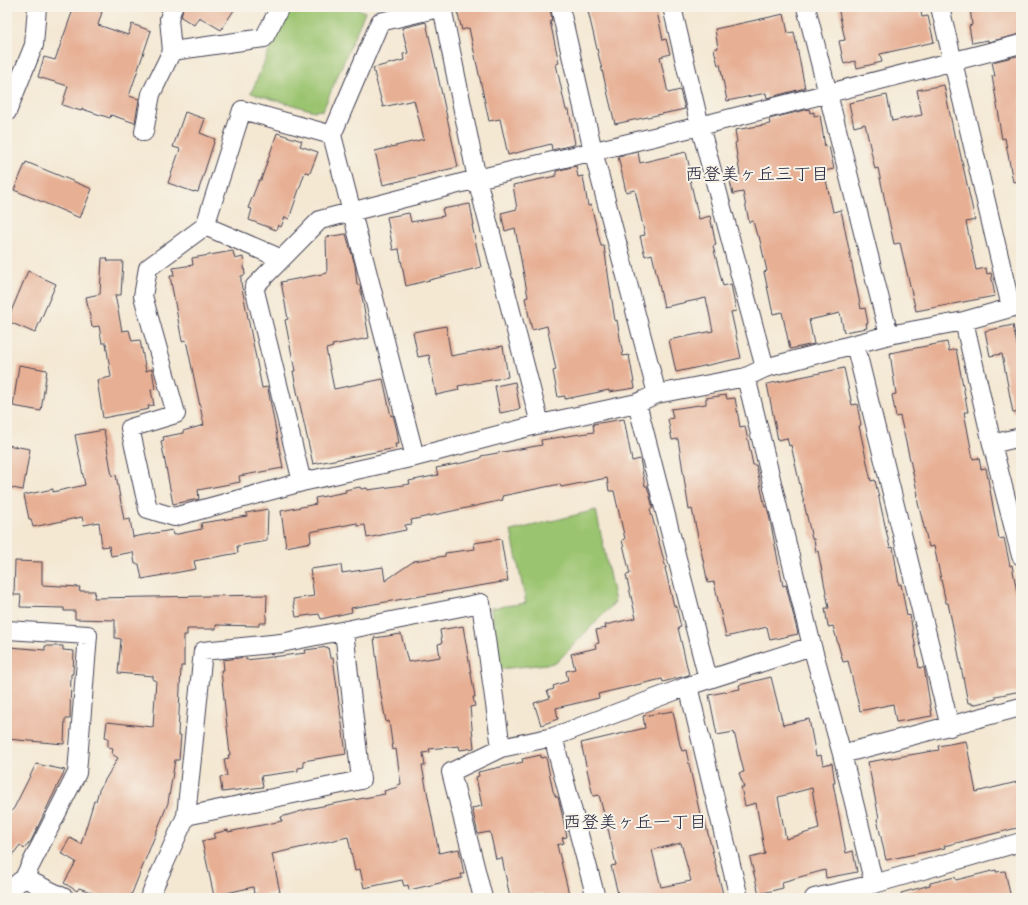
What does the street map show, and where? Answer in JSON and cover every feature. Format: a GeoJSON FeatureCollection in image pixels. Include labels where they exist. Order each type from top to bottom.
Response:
{"type":"FeatureCollection","features":[{"type":"Feature","properties":{"kind":"street"},"geometry":{"type":"LineString","coordinates":[[7,112],[34,45],[37,7]]}},
{"type":"Feature","properties":{"kind":"street"},"geometry":{"type":"LineString","coordinates":[[144,132],[151,94],[172,52],[169,19],[173,7]]}},
{"type":"Feature","properties":{"kind":"street"},"geometry":{"type":"LineString","coordinates":[[172,52],[264,38],[280,7]]}},
{"type":"Feature","properties":{"kind":"street"},"geometry":{"type":"LineString","coordinates":[[415,457],[332,135],[380,22],[442,7],[477,179],[540,424]]}},
{"type":"Feature","properties":{"kind":"street"},"geometry":{"type":"LineString","coordinates":[[560,7],[592,151],[657,394]]}},
{"type":"Feature","properties":{"kind":"street"},"geometry":{"type":"LineString","coordinates":[[672,7],[700,126],[765,368]]}},
{"type":"Feature","properties":{"kind":"street"},"geometry":{"type":"LineString","coordinates":[[806,7],[889,335]]}},
{"type":"Feature","properties":{"kind":"street"},"geometry":{"type":"LineString","coordinates":[[332,135],[242,110],[205,226],[148,268],[143,296],[176,414],[130,428],[148,509],[174,517],[302,482],[415,457],[540,424],[637,403],[657,394],[746,377],[765,368],[889,335],[964,321],[1016,306],[952,61],[940,7]]}},
{"type":"Feature","properties":{"kind":"street"},"geometry":{"type":"LineString","coordinates":[[302,482],[254,287],[320,220],[477,179],[700,126],[1021,44]]}},
{"type":"Feature","properties":{"kind":"street"},"geometry":{"type":"LineString","coordinates":[[205,226],[282,259]]}},
{"type":"Feature","properties":{"kind":"street"},"geometry":{"type":"LineString","coordinates":[[964,321],[992,444],[1021,556]]}},
{"type":"Feature","properties":{"kind":"street"},"geometry":{"type":"LineString","coordinates":[[855,344],[950,727]]}},
{"type":"Feature","properties":{"kind":"street"},"geometry":{"type":"LineString","coordinates":[[746,377],[812,646],[842,754],[874,884]]}},
{"type":"Feature","properties":{"kind":"street"},"geometry":{"type":"LineString","coordinates":[[637,403],[708,679]]}},
{"type":"Feature","properties":{"kind":"street"},"geometry":{"type":"LineString","coordinates":[[992,444],[1021,437]]}},
{"type":"Feature","properties":{"kind":"street"},"geometry":{"type":"LineString","coordinates":[[149,898],[186,816],[203,651],[281,643],[481,603],[501,748]]}},
{"type":"Feature","properties":{"kind":"street"},"geometry":{"type":"LineString","coordinates":[[7,630],[88,636],[77,772],[24,878],[7,892]]}},
{"type":"Feature","properties":{"kind":"street"},"geometry":{"type":"LineString","coordinates":[[186,816],[361,780],[344,630]]}},
{"type":"Feature","properties":{"kind":"street"},"geometry":{"type":"LineString","coordinates":[[480,897],[451,772],[501,748],[553,737],[688,686],[812,646]]}},
{"type":"Feature","properties":{"kind":"street"},"geometry":{"type":"LineString","coordinates":[[688,686],[739,898]]}},
{"type":"Feature","properties":{"kind":"street"},"geometry":{"type":"LineString","coordinates":[[842,754],[950,727],[1021,707]]}},
{"type":"Feature","properties":{"kind":"street"},"geometry":{"type":"LineString","coordinates":[[553,737],[596,898]]}},
{"type":"Feature","properties":{"kind":"street"},"geometry":{"type":"LineString","coordinates":[[814,898],[874,884],[1021,842]]}},
{"type":"Feature","properties":{"kind":"street"},"geometry":{"type":"LineString","coordinates":[[24,878],[65,898]]}},
{"type":"Feature","properties":{"kind":"green space"},"geometry":{"type":"Polygon","coordinates":[[[288,7],[354,7],[365,12],[323,110],[314,111],[251,93],[288,7]]]}},
{"type":"Feature","properties":{"kind":"green space"},"geometry":{"type":"Polygon","coordinates":[[[596,510],[615,602],[556,663],[499,669],[491,608],[526,603],[511,531],[596,510]]]}},
{"type":"Feature","properties":{"kind":"building"},"geometry":{"type":"Polygon","coordinates":[[[74,7],[87,7],[102,12],[98,25],[128,35],[132,24],[151,31],[129,96],[139,99],[135,123],[111,115],[110,118],[82,109],[81,111],[62,105],[68,86],[38,77],[44,57],[55,60],[74,7]]]}},
{"type":"Feature","properties":{"kind":"building"},"geometry":{"type":"Polygon","coordinates":[[[183,7],[236,7],[221,30],[199,17],[194,25],[181,17],[183,7]]]}},
{"type":"Feature","properties":{"kind":"building"},"geometry":{"type":"Polygon","coordinates":[[[473,7],[550,7],[552,21],[550,21],[559,63],[556,64],[566,110],[569,110],[575,144],[552,150],[551,144],[508,155],[500,119],[489,121],[469,28],[462,30],[457,11],[473,7]]]}},
{"type":"Feature","properties":{"kind":"building"},"geometry":{"type":"Polygon","coordinates":[[[587,7],[656,7],[663,40],[666,39],[670,54],[660,57],[668,93],[680,90],[685,109],[615,124],[587,7]]]}},
{"type":"Feature","properties":{"kind":"building"},"geometry":{"type":"Polygon","coordinates":[[[838,7],[920,7],[922,17],[928,16],[934,42],[880,54],[882,62],[857,68],[855,61],[844,64],[839,41],[845,40],[838,7]]]}},
{"type":"Feature","properties":{"kind":"building"},"geometry":{"type":"Polygon","coordinates":[[[970,7],[1021,7],[1021,34],[988,42],[988,40],[972,43],[969,26],[972,25],[970,7]]]}},
{"type":"Feature","properties":{"kind":"building"},"geometry":{"type":"Polygon","coordinates":[[[784,14],[788,33],[794,32],[805,88],[767,98],[766,93],[727,101],[720,64],[718,65],[714,49],[718,48],[715,29],[784,14]]]}},
{"type":"Feature","properties":{"kind":"building"},"geometry":{"type":"Polygon","coordinates":[[[426,22],[458,167],[383,185],[375,151],[424,139],[414,100],[383,107],[373,68],[404,60],[403,54],[408,53],[402,28],[426,22]]]}},
{"type":"Feature","properties":{"kind":"building"},"geometry":{"type":"Polygon","coordinates":[[[1021,55],[1021,181],[1013,182],[1005,138],[1002,139],[992,76],[995,76],[992,62],[1021,55]]]}},
{"type":"Feature","properties":{"kind":"building"},"geometry":{"type":"Polygon","coordinates":[[[944,85],[955,139],[957,139],[975,220],[966,222],[976,270],[986,268],[987,274],[991,273],[995,296],[916,311],[900,243],[894,244],[878,168],[875,169],[865,124],[854,127],[849,103],[887,95],[892,121],[922,115],[917,90],[944,85]]]}},
{"type":"Feature","properties":{"kind":"building"},"geometry":{"type":"Polygon","coordinates":[[[809,109],[810,113],[814,112],[814,116],[820,115],[825,147],[829,146],[834,169],[824,171],[833,212],[841,210],[861,309],[865,308],[868,323],[866,323],[867,328],[844,332],[840,313],[809,320],[814,344],[790,349],[782,312],[773,314],[764,272],[767,271],[759,236],[757,236],[753,221],[749,222],[743,192],[733,194],[729,177],[740,175],[735,143],[737,142],[735,130],[770,124],[769,119],[809,109]]]}},
{"type":"Feature","properties":{"kind":"building"},"geometry":{"type":"Polygon","coordinates":[[[185,112],[205,119],[200,133],[215,139],[198,192],[168,183],[180,149],[173,147],[185,112]]]}},
{"type":"Feature","properties":{"kind":"building"},"geometry":{"type":"Polygon","coordinates":[[[277,133],[302,141],[300,146],[318,152],[310,173],[305,172],[289,219],[285,217],[281,227],[278,225],[276,230],[249,220],[252,209],[248,208],[259,180],[261,180],[277,133]]]}},
{"type":"Feature","properties":{"kind":"building"},"geometry":{"type":"Polygon","coordinates":[[[638,152],[640,163],[686,152],[691,174],[689,175],[699,219],[710,216],[716,245],[713,246],[723,286],[731,284],[736,311],[731,312],[741,358],[676,372],[669,340],[713,331],[706,298],[664,307],[652,254],[645,256],[640,236],[645,235],[635,190],[626,192],[618,156],[638,152]]]}},
{"type":"Feature","properties":{"kind":"building"},"geometry":{"type":"Polygon","coordinates":[[[26,162],[92,189],[80,218],[14,190],[26,162]]]}},
{"type":"Feature","properties":{"kind":"building"},"geometry":{"type":"Polygon","coordinates":[[[576,166],[578,177],[583,176],[588,206],[591,205],[601,246],[604,246],[615,321],[617,320],[623,356],[629,355],[635,388],[609,392],[609,390],[565,399],[565,396],[558,397],[553,371],[556,370],[547,326],[532,330],[525,298],[528,297],[515,228],[505,231],[501,213],[517,209],[513,185],[556,176],[556,171],[576,166]]]}},
{"type":"Feature","properties":{"kind":"building"},"geometry":{"type":"Polygon","coordinates":[[[470,204],[474,225],[472,225],[481,267],[406,286],[399,249],[393,250],[387,217],[409,213],[411,222],[444,216],[442,209],[470,204]]]}},
{"type":"Feature","properties":{"kind":"building"},"geometry":{"type":"Polygon","coordinates":[[[346,234],[355,265],[357,285],[360,285],[369,338],[332,345],[333,347],[326,349],[334,389],[383,379],[399,444],[395,444],[396,448],[313,464],[293,371],[295,371],[285,320],[288,319],[281,282],[327,273],[326,237],[346,234]]]}},
{"type":"Feature","properties":{"kind":"building"},"geometry":{"type":"Polygon","coordinates":[[[233,251],[235,259],[243,257],[245,275],[241,276],[241,283],[262,388],[268,387],[283,468],[239,476],[240,482],[198,490],[199,499],[173,504],[161,441],[164,440],[163,437],[183,433],[183,431],[204,425],[186,340],[182,341],[170,276],[174,276],[173,268],[193,265],[192,258],[233,251]]]}},
{"type":"Feature","properties":{"kind":"building"},"geometry":{"type":"Polygon","coordinates":[[[102,258],[107,258],[108,261],[123,261],[121,295],[115,295],[122,331],[129,330],[132,341],[140,340],[146,371],[152,369],[155,389],[151,390],[154,405],[148,406],[149,409],[103,418],[97,380],[111,377],[106,343],[102,343],[99,326],[92,327],[86,297],[100,294],[102,258]]]}},
{"type":"Feature","properties":{"kind":"building"},"geometry":{"type":"Polygon","coordinates":[[[28,271],[56,284],[35,333],[7,321],[28,271]]]}},
{"type":"Feature","properties":{"kind":"building"},"geometry":{"type":"Polygon","coordinates":[[[1013,325],[1021,364],[1021,412],[1013,413],[1002,354],[990,356],[985,331],[1013,325]]]}},
{"type":"Feature","properties":{"kind":"building"},"geometry":{"type":"Polygon","coordinates":[[[446,326],[451,356],[503,346],[508,377],[458,386],[459,390],[436,395],[429,355],[418,357],[413,332],[446,326]]]}},
{"type":"Feature","properties":{"kind":"building"},"geometry":{"type":"Polygon","coordinates":[[[947,342],[949,351],[956,349],[968,412],[964,412],[973,459],[979,458],[981,469],[986,468],[999,539],[1004,538],[1010,566],[1012,565],[1018,598],[1021,597],[1021,691],[996,696],[996,699],[972,705],[972,703],[968,703],[948,603],[946,603],[934,546],[929,547],[918,503],[918,495],[900,416],[896,417],[892,395],[896,394],[890,353],[947,342]]]}},
{"type":"Feature","properties":{"kind":"building"},"geometry":{"type":"Polygon","coordinates":[[[19,365],[47,370],[41,411],[13,406],[19,365]]]}},
{"type":"Feature","properties":{"kind":"building"},"geometry":{"type":"Polygon","coordinates":[[[844,368],[852,405],[857,404],[861,425],[859,426],[871,481],[875,480],[890,548],[893,547],[899,585],[901,584],[907,616],[910,615],[919,668],[924,667],[932,716],[896,722],[893,704],[860,711],[848,661],[843,662],[833,626],[828,627],[825,608],[829,608],[818,551],[816,552],[814,539],[812,539],[791,445],[789,446],[787,438],[778,440],[767,384],[844,368]]]}},
{"type":"Feature","properties":{"kind":"building"},"geometry":{"type":"Polygon","coordinates":[[[515,382],[520,409],[500,413],[495,386],[515,382]]]}},
{"type":"Feature","properties":{"kind":"building"},"geometry":{"type":"Polygon","coordinates":[[[726,395],[727,399],[735,398],[740,427],[745,426],[753,465],[756,465],[765,507],[767,507],[769,515],[783,586],[786,585],[798,634],[770,640],[767,627],[726,637],[714,582],[708,583],[692,509],[689,510],[678,439],[672,440],[668,419],[673,418],[671,409],[706,404],[706,398],[726,395]]]}},
{"type":"Feature","properties":{"kind":"building"},"geometry":{"type":"Polygon","coordinates":[[[624,419],[632,461],[640,459],[645,486],[647,486],[653,508],[650,509],[666,568],[674,606],[676,606],[681,627],[678,628],[689,675],[663,682],[662,679],[598,694],[599,698],[556,708],[558,719],[541,725],[534,703],[550,698],[547,691],[554,689],[553,686],[568,681],[566,671],[575,669],[571,654],[596,648],[595,644],[599,643],[596,630],[606,628],[605,625],[636,618],[626,575],[630,574],[622,540],[625,539],[614,491],[609,491],[607,478],[561,487],[560,484],[502,496],[503,500],[411,520],[412,524],[405,525],[406,530],[367,538],[365,525],[357,526],[357,523],[310,532],[311,542],[286,547],[281,511],[316,504],[315,498],[346,492],[345,490],[360,487],[361,489],[367,488],[368,490],[410,484],[409,481],[438,475],[436,468],[467,462],[481,458],[481,456],[542,445],[541,440],[594,432],[593,424],[624,419]]]}},
{"type":"Feature","properties":{"kind":"building"},"geometry":{"type":"Polygon","coordinates":[[[104,430],[112,476],[116,475],[124,520],[130,519],[133,537],[172,530],[173,535],[202,529],[201,523],[247,516],[246,513],[268,509],[267,541],[237,546],[238,553],[194,561],[196,569],[142,579],[139,564],[135,564],[133,552],[111,556],[109,546],[102,547],[99,522],[84,525],[82,517],[33,527],[31,519],[29,519],[24,495],[53,489],[53,492],[85,485],[75,435],[104,430]]]}},
{"type":"Feature","properties":{"kind":"building"},"geometry":{"type":"Polygon","coordinates":[[[7,445],[30,449],[23,490],[7,487],[7,445]]]}},
{"type":"Feature","properties":{"kind":"building"},"geometry":{"type":"Polygon","coordinates":[[[501,539],[508,581],[351,608],[352,612],[321,619],[319,614],[296,617],[293,599],[314,596],[310,569],[341,565],[342,573],[383,567],[385,581],[414,561],[445,556],[445,553],[475,549],[474,543],[501,539]]]}},
{"type":"Feature","properties":{"kind":"building"},"geometry":{"type":"Polygon","coordinates":[[[15,561],[42,562],[42,585],[80,587],[79,591],[95,591],[94,598],[267,595],[266,623],[259,623],[259,626],[216,625],[216,629],[187,629],[187,635],[184,635],[184,666],[181,666],[178,735],[181,735],[179,760],[175,760],[168,803],[130,898],[107,898],[79,888],[77,891],[64,883],[76,862],[61,853],[70,838],[81,844],[94,801],[96,801],[99,790],[118,758],[112,754],[113,748],[108,747],[108,738],[105,737],[107,722],[153,727],[156,680],[153,680],[153,676],[118,673],[121,639],[115,638],[115,620],[75,619],[75,611],[64,611],[64,608],[20,607],[21,595],[14,595],[15,561]]]}},
{"type":"Feature","properties":{"kind":"building"},"geometry":{"type":"Polygon","coordinates":[[[463,626],[475,697],[473,697],[475,706],[470,707],[474,748],[460,750],[459,746],[429,749],[430,752],[423,753],[425,766],[422,766],[439,853],[459,849],[464,874],[461,874],[462,878],[409,890],[408,885],[404,886],[402,880],[364,888],[360,869],[355,871],[348,837],[272,854],[280,892],[258,896],[258,894],[254,894],[253,887],[214,896],[202,841],[215,838],[213,834],[282,821],[281,817],[312,808],[385,794],[384,791],[398,787],[397,785],[401,784],[396,749],[393,750],[389,721],[386,722],[381,695],[374,638],[401,634],[408,662],[440,657],[438,644],[442,643],[440,630],[463,626]]]}},
{"type":"Feature","properties":{"kind":"building"},"geometry":{"type":"Polygon","coordinates":[[[45,646],[63,646],[63,650],[74,651],[73,674],[71,674],[70,719],[65,719],[64,744],[7,739],[10,647],[45,650],[45,646]]]}},
{"type":"Feature","properties":{"kind":"building"},"geometry":{"type":"Polygon","coordinates":[[[328,647],[330,658],[333,658],[346,754],[303,761],[304,767],[298,768],[298,771],[261,776],[263,787],[222,792],[220,777],[227,776],[224,759],[229,758],[228,755],[230,755],[221,670],[224,670],[223,660],[246,657],[246,660],[306,653],[305,650],[328,647]]]}},
{"type":"Feature","properties":{"kind":"building"},"geometry":{"type":"Polygon","coordinates":[[[771,677],[783,725],[809,719],[816,756],[821,755],[823,765],[832,763],[835,783],[833,783],[846,853],[853,851],[857,872],[826,878],[825,870],[782,882],[783,888],[759,894],[750,858],[765,854],[756,803],[745,806],[741,787],[744,787],[739,773],[744,772],[734,732],[717,735],[709,695],[740,689],[739,685],[771,677]],[[812,788],[778,797],[786,839],[819,829],[812,788]]]}},
{"type":"Feature","properties":{"kind":"building"},"geometry":{"type":"Polygon","coordinates":[[[673,711],[682,751],[686,750],[701,819],[704,818],[724,898],[619,898],[611,866],[616,865],[609,833],[599,795],[593,796],[581,743],[645,728],[643,716],[673,711]],[[681,843],[652,850],[661,887],[691,881],[681,843]]]}},
{"type":"Feature","properties":{"kind":"building"},"geometry":{"type":"Polygon","coordinates":[[[966,741],[976,792],[1021,781],[1021,827],[944,846],[945,848],[886,860],[877,819],[879,818],[868,762],[939,750],[938,746],[966,741]]]}},
{"type":"Feature","properties":{"kind":"building"},"geometry":{"type":"Polygon","coordinates":[[[541,755],[541,758],[546,757],[553,791],[556,797],[558,797],[567,837],[562,838],[564,843],[557,845],[570,898],[544,898],[542,893],[510,898],[502,858],[496,859],[490,832],[478,834],[472,808],[482,806],[476,777],[479,776],[478,772],[523,762],[522,759],[541,755]]]}},
{"type":"Feature","properties":{"kind":"building"},"geometry":{"type":"Polygon","coordinates":[[[36,764],[65,770],[31,841],[24,849],[20,845],[7,862],[7,816],[14,808],[36,764]]]}},
{"type":"Feature","properties":{"kind":"building"},"geometry":{"type":"Polygon","coordinates":[[[996,870],[996,872],[1005,871],[1011,898],[902,898],[901,893],[930,885],[930,883],[955,877],[956,880],[996,870]]]}},
{"type":"Feature","properties":{"kind":"district","name":"西登美ヶ丘三丁目"},"geometry":{"type":"Point","coordinates":[757,174]}},
{"type":"Feature","properties":{"kind":"district","name":"西登美ヶ丘一丁目"},"geometry":{"type":"Point","coordinates":[635,822]}}]}
